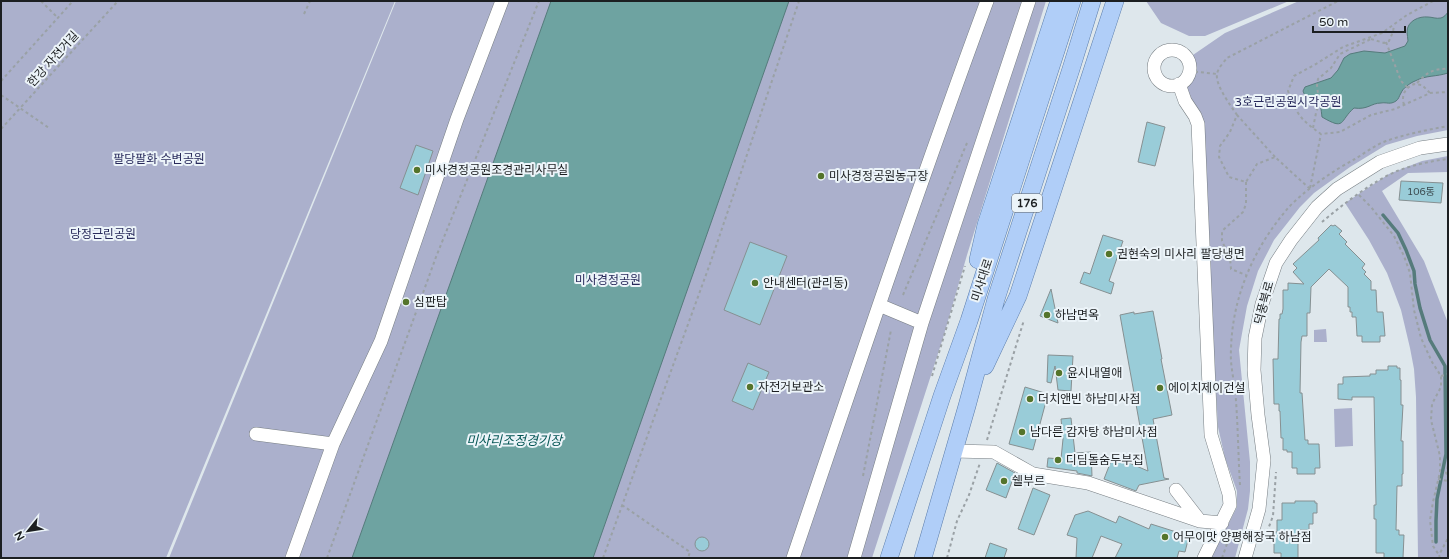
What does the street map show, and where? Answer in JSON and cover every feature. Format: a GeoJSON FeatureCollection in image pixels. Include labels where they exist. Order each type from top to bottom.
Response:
{"type":"FeatureCollection","features":[{"type":"Feature","properties":{"kind":"main road"},"geometry":{"type":"LineString","coordinates":[[942,396],[952,336],[979,258],[986,225],[1059,1]]}},
{"type":"Feature","properties":{"kind":"main road","name":"미사대로"},"geometry":{"type":"LineString","coordinates":[[890,558],[942,396],[969,321],[1072,1]]}},
{"type":"Feature","properties":{"kind":"main road","name":"미사대로"},"geometry":{"type":"LineString","coordinates":[[923,558],[996,298],[1069,77],[1092,1]]}},
{"type":"Feature","properties":{"kind":"main road"},"geometry":{"type":"LineString","coordinates":[[966,406],[1018,296],[1115,1]]}},
{"type":"Feature","properties":{"kind":"street"},"geometry":{"type":"LineString","coordinates":[[292,558],[333,444],[381,341],[457,119],[502,1]]}},
{"type":"Feature","properties":{"kind":"street"},"geometry":{"type":"LineString","coordinates":[[793,558],[949,105],[988,1]]}},
{"type":"Feature","properties":{"kind":"street"},"geometry":{"type":"LineString","coordinates":[[854,558],[922,322],[1029,1]]}},
{"type":"Feature","properties":{"kind":"street"},"geometry":{"type":"LineString","coordinates":[[1174,50],[1188,59],[1190,65],[1189,71],[1188,76],[1179,84],[1168,86],[1157,79],[1153,68],[1154,62],[1157,56],[1162,52],[1174,50]]}},
{"type":"Feature","properties":{"kind":"street"},"geometry":{"type":"LineString","coordinates":[[1179,84],[1185,100],[1198,124],[1211,435],[1229,494],[1230,505],[1204,558]]}},
{"type":"Feature","properties":{"kind":"street","name":"덕풍북로"},"geometry":{"type":"LineString","coordinates":[[1245,558],[1260,509],[1264,460],[1254,370],[1255,338],[1262,304],[1276,264],[1291,240],[1317,207],[1337,189],[1380,162],[1420,148],[1448,144]]}},
{"type":"Feature","properties":{"kind":"street"},"geometry":{"type":"LineString","coordinates":[[879,305],[922,322]]}},
{"type":"Feature","properties":{"kind":"street"},"geometry":{"type":"LineString","coordinates":[[256,434],[333,444]]}},
{"type":"Feature","properties":{"kind":"street"},"geometry":{"type":"LineString","coordinates":[[954,451],[994,452],[1033,474],[1088,483],[1200,521],[1222,523]]}},
{"type":"Feature","properties":{"kind":"street"},"geometry":{"type":"LineString","coordinates":[[1176,490],[1200,521]]}},
{"type":"Feature","properties":{"kind":"path"},"geometry":{"type":"LineString","coordinates":[[41,1],[58,18]]}},
{"type":"Feature","properties":{"kind":"path"},"geometry":{"type":"LineString","coordinates":[[1,81],[73,1]]}},
{"type":"Feature","properties":{"kind":"path","name":"한강 자전거길"},"geometry":{"type":"LineString","coordinates":[[1,129],[118,1]]}},
{"type":"Feature","properties":{"kind":"path"},"geometry":{"type":"LineString","coordinates":[[304,14],[310,1]]}},
{"type":"Feature","properties":{"kind":"path"},"geometry":{"type":"LineString","coordinates":[[327,558],[436,257],[539,1]]}},
{"type":"Feature","properties":{"kind":"path"},"geometry":{"type":"LineString","coordinates":[[603,558],[711,261],[799,1]]}},
{"type":"Feature","properties":{"kind":"path"},"geometry":{"type":"LineString","coordinates":[[1321,134],[1310,190],[1275,157],[1237,115],[1226,99],[1217,74],[1224,62],[1231,56],[1338,1]]}},
{"type":"Feature","properties":{"kind":"path"},"geometry":{"type":"LineString","coordinates":[[1433,1],[1407,15],[1382,33],[1343,47],[1294,76],[1288,91],[1295,111],[1307,124],[1321,134],[1340,132],[1371,115],[1396,109],[1430,93],[1448,92]]}},
{"type":"Feature","properties":{"kind":"path"},"geometry":{"type":"LineString","coordinates":[[1313,128],[1320,103],[1317,85],[1318,79],[1331,68],[1340,54],[1370,38],[1381,42],[1386,42],[1390,39],[1394,24]]}},
{"type":"Feature","properties":{"kind":"path"},"geometry":{"type":"LineString","coordinates":[[1386,42],[1401,81],[1408,88]]}},
{"type":"Feature","properties":{"kind":"path"},"geometry":{"type":"LineString","coordinates":[[1404,105],[1403,96],[1408,88],[1417,83],[1432,70],[1440,68],[1448,69]]}},
{"type":"Feature","properties":{"kind":"path"},"geometry":{"type":"LineString","coordinates":[[1189,71],[1217,74]]}},
{"type":"Feature","properties":{"kind":"path"},"geometry":{"type":"LineString","coordinates":[[1417,83],[1422,85],[1430,93]]}},
{"type":"Feature","properties":{"kind":"path"},"geometry":{"type":"LineString","coordinates":[[1,95],[49,128]]}},
{"type":"Feature","properties":{"kind":"path"},"geometry":{"type":"LineString","coordinates":[[1237,115],[1230,132],[1220,146],[1219,157],[1229,177],[1246,182]]}},
{"type":"Feature","properties":{"kind":"path"},"geometry":{"type":"LineString","coordinates":[[903,295],[942,206],[969,139]]}},
{"type":"Feature","properties":{"kind":"path"},"geometry":{"type":"LineString","coordinates":[[1246,275],[1230,269],[1230,258],[1222,241],[1222,232],[1243,212],[1246,204],[1246,182],[1257,164],[1275,157]]}},
{"type":"Feature","properties":{"kind":"path"},"geometry":{"type":"LineString","coordinates":[[1319,225],[1333,212],[1379,180],[1397,171],[1421,164],[1448,160]]}},
{"type":"Feature","properties":{"kind":"path"},"geometry":{"type":"LineString","coordinates":[[1358,195],[1371,207],[1394,236],[1404,256],[1410,273],[1414,310],[1421,338],[1432,362],[1441,376],[1441,387],[1432,404],[1431,420],[1440,456],[1440,472],[1432,502],[1430,520],[1433,546],[1439,556]]}},
{"type":"Feature","properties":{"kind":"path"},"geometry":{"type":"LineString","coordinates":[[931,381],[966,263]]}},
{"type":"Feature","properties":{"kind":"path"},"geometry":{"type":"LineString","coordinates":[[863,480],[891,330]]}},
{"type":"Feature","properties":{"kind":"path"},"geometry":{"type":"LineString","coordinates":[[1441,376],[1448,374]]}},
{"type":"Feature","properties":{"kind":"path"},"geometry":{"type":"LineString","coordinates":[[1448,466],[1446,473],[1448,476]]}},
{"type":"Feature","properties":{"kind":"path"},"geometry":{"type":"LineString","coordinates":[[1266,534],[1273,516],[1276,469]]}},
{"type":"Feature","properties":{"kind":"path"},"geometry":{"type":"LineString","coordinates":[[1438,479],[1448,481]]}},
{"type":"Feature","properties":{"kind":"path"},"geometry":{"type":"LineString","coordinates":[[622,505],[690,552],[688,558]]}},
{"type":"Feature","properties":{"kind":"path"},"geometry":{"type":"LineString","coordinates":[[1439,556],[1448,538]]}},
{"type":"Feature","properties":{"kind":"green space","name":"팔당팔화 수변공원"},"geometry":{"type":"Polygon","coordinates":[[[1,1],[395,1],[166,558],[1,558],[1,1]]]}},
{"type":"Feature","properties":{"kind":"green space","name":"미사경정공원"},"geometry":{"type":"Polygon","coordinates":[[[396,1],[1046,1],[967,255],[943,338],[872,558],[169,558],[396,1]]]}},
{"type":"Feature","properties":{"kind":"green space"},"geometry":{"type":"Polygon","coordinates":[[[1146,1],[1289,1],[1205,36],[1189,36],[1161,23],[1146,1]]]}},
{"type":"Feature","properties":{"kind":"green space","name":"3호근린공원시각공원"},"geometry":{"type":"Polygon","coordinates":[[[1299,1],[1448,1],[1448,130],[1417,136],[1386,145],[1350,167],[1314,193],[1300,207],[1274,240],[1258,271],[1247,306],[1239,350],[1250,462],[1250,491],[1248,509],[1235,558],[1211,558],[1237,507],[1237,491],[1225,458],[1218,427],[1201,123],[1186,93],[1192,71],[1192,62],[1190,57],[1225,33],[1299,1]]]}},
{"type":"Feature","properties":{"kind":"green space"},"geometry":{"type":"Polygon","coordinates":[[[1448,156],[1448,172],[1408,173],[1382,191],[1424,261],[1448,323],[1448,558],[1418,558],[1416,397],[1414,369],[1410,348],[1401,310],[1387,273],[1369,240],[1345,203],[1389,174],[1422,161],[1448,156]]]}},
{"type":"Feature","properties":{"kind":"green space"},"geometry":{"type":"Polygon","coordinates":[[[1326,329],[1327,342],[1314,342],[1314,330],[1326,329]]]}},
{"type":"Feature","properties":{"kind":"green space"},"geometry":{"type":"Polygon","coordinates":[[[1352,408],[1353,446],[1335,447],[1334,409],[1352,408]]]}},
{"type":"Feature","properties":{"kind":"water","name":"미사리조정경기장"},"geometry":{"type":"Polygon","coordinates":[[[551,1],[789,1],[593,558],[352,558],[551,1]]]}},
{"type":"Feature","properties":{"kind":"water"},"geometry":{"type":"Polygon","coordinates":[[[1448,12],[1448,73],[1419,79],[1409,84],[1394,102],[1378,103],[1363,108],[1354,108],[1339,124],[1322,117],[1319,102],[1305,96],[1303,91],[1305,87],[1331,78],[1338,70],[1344,58],[1350,54],[1364,51],[1385,53],[1405,46],[1408,41],[1407,32],[1411,22],[1421,17],[1441,18],[1448,12]]]}},
{"type":"Feature","properties":{"kind":"building"},"geometry":{"type":"Polygon","coordinates":[[[1147,122],[1165,127],[1155,166],[1138,162],[1147,122]]]}},
{"type":"Feature","properties":{"kind":"building","name":"미사경정공원조경관리사무실"},"geometry":{"type":"Polygon","coordinates":[[[416,145],[433,151],[418,195],[400,188],[416,145]]]}},
{"type":"Feature","properties":{"kind":"building"},"geometry":{"type":"Polygon","coordinates":[[[1401,181],[1443,183],[1441,203],[1399,200],[1401,181]]]}},
{"type":"Feature","properties":{"kind":"building"},"geometry":{"type":"Polygon","coordinates":[[[1331,225],[1335,225],[1342,231],[1339,234],[1347,242],[1345,244],[1365,264],[1362,268],[1366,272],[1364,274],[1371,281],[1371,290],[1376,290],[1377,312],[1383,312],[1385,336],[1380,336],[1380,342],[1362,342],[1362,336],[1357,336],[1356,317],[1352,317],[1350,307],[1348,307],[1348,287],[1329,269],[1311,287],[1310,313],[1307,313],[1307,336],[1302,336],[1301,342],[1300,393],[1302,393],[1305,440],[1308,440],[1308,444],[1319,444],[1320,468],[1315,468],[1315,474],[1297,474],[1297,468],[1292,468],[1292,452],[1283,450],[1279,404],[1274,404],[1273,359],[1278,359],[1279,319],[1283,309],[1283,290],[1288,290],[1288,283],[1304,284],[1293,272],[1297,268],[1293,264],[1319,240],[1318,238],[1331,225]]]}},
{"type":"Feature","properties":{"kind":"building"},"geometry":{"type":"Polygon","coordinates":[[[1103,235],[1123,241],[1109,281],[1114,283],[1111,294],[1080,283],[1084,272],[1090,274],[1103,235]]]}},
{"type":"Feature","properties":{"kind":"building","name":"안내센터(관리동)"},"geometry":{"type":"Polygon","coordinates":[[[750,242],[787,256],[760,325],[724,310],[750,242]]]}},
{"type":"Feature","properties":{"kind":"building"},"geometry":{"type":"Polygon","coordinates":[[[1051,289],[1058,323],[1040,316],[1051,289]]]}},
{"type":"Feature","properties":{"kind":"building"},"geometry":{"type":"Polygon","coordinates":[[[1153,311],[1172,415],[1153,419],[1164,478],[1169,479],[1139,485],[1136,491],[1104,479],[1113,456],[1148,471],[1120,315],[1134,312],[1134,314],[1153,311]]]}},
{"type":"Feature","properties":{"kind":"building"},"geometry":{"type":"Polygon","coordinates":[[[1048,355],[1073,356],[1071,391],[1058,390],[1055,366],[1051,383],[1047,382],[1048,355]]]}},
{"type":"Feature","properties":{"kind":"building","name":"자전거보관소"},"geometry":{"type":"Polygon","coordinates":[[[748,363],[769,372],[753,410],[732,401],[748,363]]]}},
{"type":"Feature","properties":{"kind":"building"},"geometry":{"type":"Polygon","coordinates":[[[1388,366],[1397,366],[1397,368],[1400,368],[1401,405],[1403,405],[1401,441],[1403,441],[1403,474],[1402,486],[1397,486],[1396,530],[1399,530],[1399,535],[1404,535],[1403,558],[1384,558],[1384,553],[1376,553],[1376,519],[1374,519],[1374,505],[1376,505],[1374,397],[1352,397],[1352,400],[1338,399],[1338,384],[1343,384],[1343,377],[1370,376],[1370,374],[1376,374],[1376,370],[1388,370],[1388,366]]]}},
{"type":"Feature","properties":{"kind":"building"},"geometry":{"type":"Polygon","coordinates":[[[1025,387],[1048,394],[1033,450],[1009,444],[1025,387]]]}},
{"type":"Feature","properties":{"kind":"building"},"geometry":{"type":"Polygon","coordinates":[[[1071,418],[1075,453],[1091,452],[1092,476],[1077,473],[1077,471],[1047,467],[1048,458],[1061,459],[1063,439],[1061,419],[1071,418]]]}},
{"type":"Feature","properties":{"kind":"building"},"geometry":{"type":"Polygon","coordinates":[[[997,463],[1015,473],[1006,498],[986,490],[997,463]]]}},
{"type":"Feature","properties":{"kind":"building"},"geometry":{"type":"Polygon","coordinates":[[[1033,488],[1050,495],[1034,535],[1018,529],[1033,488]]]}},
{"type":"Feature","properties":{"kind":"building"},"geometry":{"type":"Polygon","coordinates":[[[1295,501],[1315,501],[1315,503],[1317,503],[1317,513],[1313,513],[1313,524],[1309,524],[1309,530],[1298,530],[1298,558],[1281,558],[1281,553],[1274,553],[1274,532],[1277,532],[1277,520],[1282,520],[1282,503],[1295,503],[1295,501]]]}},
{"type":"Feature","properties":{"kind":"building"},"geometry":{"type":"Polygon","coordinates":[[[1088,511],[1116,523],[1119,516],[1149,529],[1151,524],[1189,536],[1185,552],[1179,551],[1177,558],[1115,558],[1122,544],[1101,536],[1092,558],[1076,558],[1077,538],[1067,535],[1075,515],[1088,511]]]}},
{"type":"Feature","properties":{"kind":"building"},"geometry":{"type":"Polygon","coordinates":[[[702,537],[707,539],[709,544],[707,549],[702,551],[697,549],[695,544],[697,539],[702,537]]]}},
{"type":"Feature","properties":{"kind":"building"},"geometry":{"type":"Polygon","coordinates":[[[990,543],[1007,549],[1004,558],[985,558],[990,543]]]}},
{"type":"Feature","properties":{"kind":"waterway"},"geometry":{"type":"LineString","coordinates":[[1383,215],[1398,233],[1406,250],[1414,271],[1420,308],[1430,340],[1445,366],[1446,454],[1437,499],[1436,542]]}},
{"type":"Feature","properties":{"kind":"place","name":"미사경정공원조경관리사무실"},"geometry":{"type":"Point","coordinates":[417,170]}},
{"type":"Feature","properties":{"kind":"place","name":"미사경정공원농구장"},"geometry":{"type":"Point","coordinates":[821,176]}},
{"type":"Feature","properties":{"kind":"place","name":"권현숙의 미사리 팔당냉면"},"geometry":{"type":"Point","coordinates":[1109,254]}},
{"type":"Feature","properties":{"kind":"place","name":"안내센터(관리동)"},"geometry":{"type":"Point","coordinates":[755,283]}},
{"type":"Feature","properties":{"kind":"place","name":"심판탑"},"geometry":{"type":"Point","coordinates":[406,302]}},
{"type":"Feature","properties":{"kind":"place","name":"하남면옥"},"geometry":{"type":"Point","coordinates":[1047,315]}},
{"type":"Feature","properties":{"kind":"place","name":"윤시내열애"},"geometry":{"type":"Point","coordinates":[1059,373]}},
{"type":"Feature","properties":{"kind":"place","name":"자전거보관소"},"geometry":{"type":"Point","coordinates":[750,387]}},
{"type":"Feature","properties":{"kind":"place","name":"에이치제이건설"},"geometry":{"type":"Point","coordinates":[1160,388]}},
{"type":"Feature","properties":{"kind":"place","name":"더치앤빈 하남미사점"},"geometry":{"type":"Point","coordinates":[1030,399]}},
{"type":"Feature","properties":{"kind":"place","name":"남다른 감자탕 하남미사점"},"geometry":{"type":"Point","coordinates":[1022,432]}},
{"type":"Feature","properties":{"kind":"place","name":"디딤돌숨두부집"},"geometry":{"type":"Point","coordinates":[1058,460]}},
{"type":"Feature","properties":{"kind":"place","name":"쉘부르"},"geometry":{"type":"Point","coordinates":[1004,481]}},
{"type":"Feature","properties":{"kind":"place","name":"어무이맛 양평해장국 하남점"},"geometry":{"type":"Point","coordinates":[1165,537]}},
{"type":"Feature","properties":{"kind":"park label","name":"당정근린공원"},"geometry":{"type":"Point","coordinates":[103,234]}}]}
